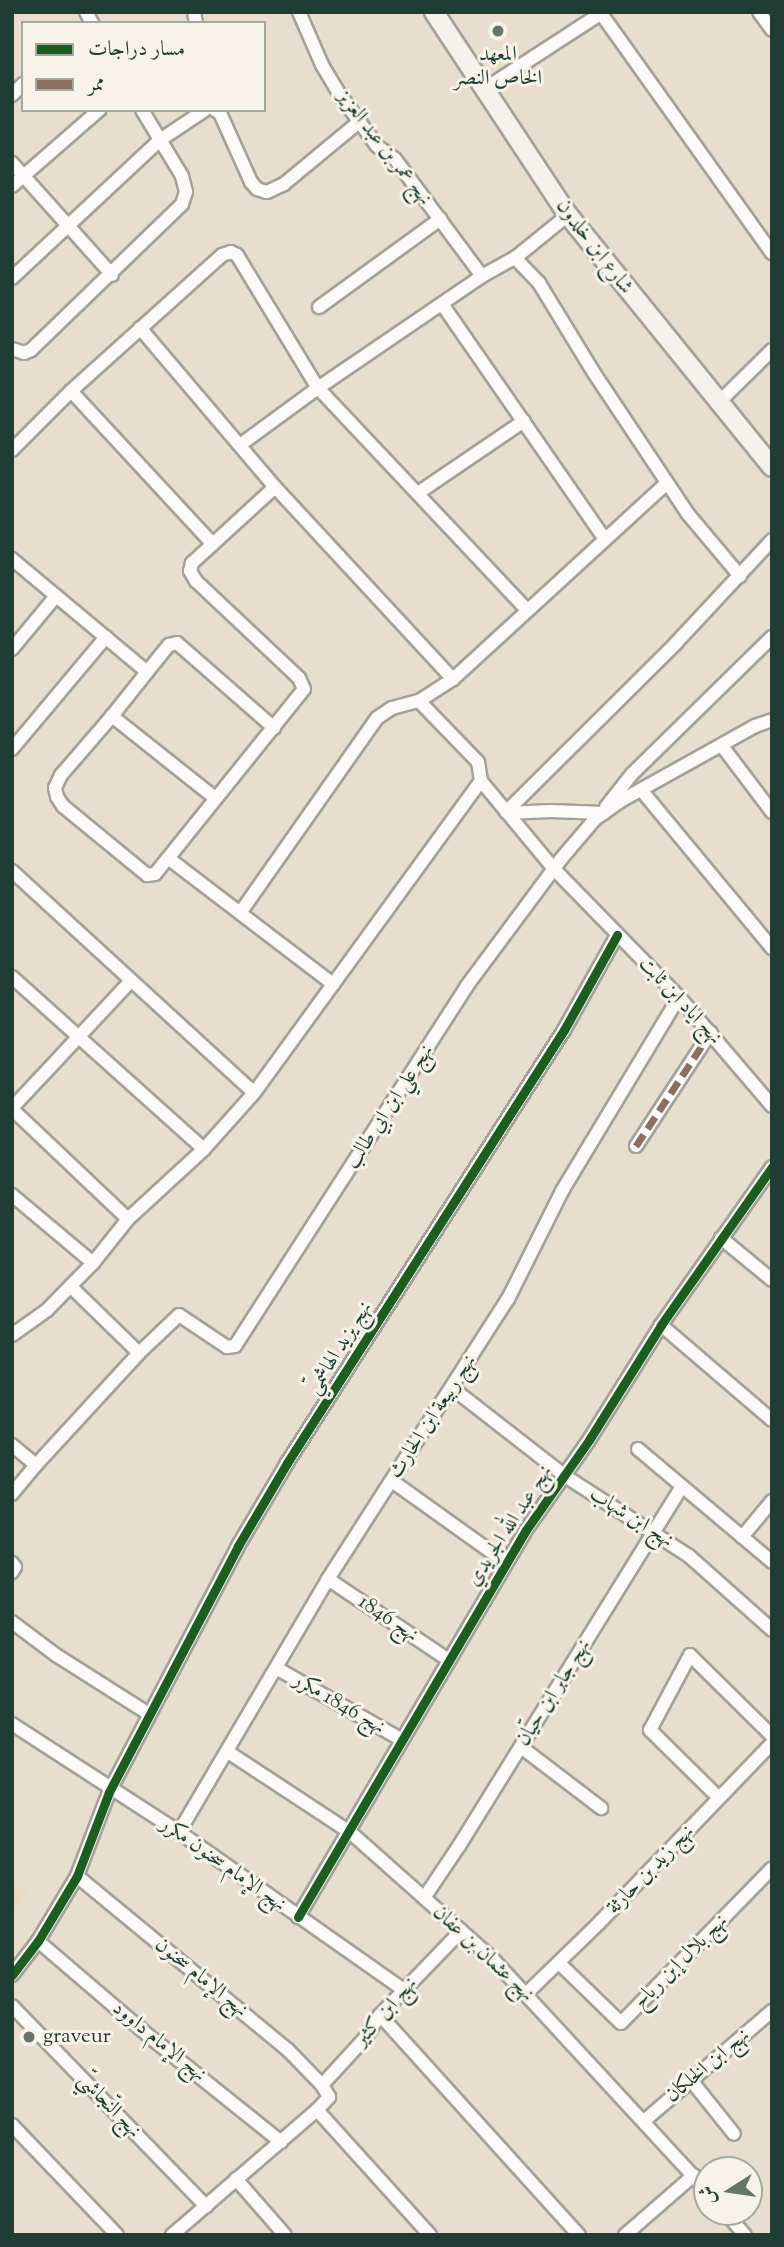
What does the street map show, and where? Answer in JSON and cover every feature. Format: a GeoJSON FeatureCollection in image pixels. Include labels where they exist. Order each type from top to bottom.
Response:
{"type":"FeatureCollection","features":[{"type":"Feature","properties":{"kind":"street","name":"نهج عمر بن عبد العزيز"},"geometry":{"type":"LineString","coordinates":[[299,12],[322,65],[359,122],[377,146],[396,159],[482,275]]}},
{"type":"Feature","properties":{"kind":"street","name":"شارع ابن خلدون"},"geometry":{"type":"LineString","coordinates":[[434,12],[568,215],[717,404],[772,467]]}},
{"type":"Feature","properties":{"kind":"street"},"geometry":{"type":"LineString","coordinates":[[759,12],[772,30]]}},
{"type":"Feature","properties":{"kind":"street"},"geometry":{"type":"LineString","coordinates":[[483,90],[601,13],[772,253]]}},
{"type":"Feature","properties":{"kind":"street"},"geometry":{"type":"LineString","coordinates":[[12,186],[97,112]]}},
{"type":"Feature","properties":{"kind":"street"},"geometry":{"type":"LineString","coordinates":[[12,349],[23,353],[32,350],[112,275],[184,198],[186,186],[143,112]]}},
{"type":"Feature","properties":{"kind":"street"},"geometry":{"type":"LineString","coordinates":[[12,278],[160,140],[202,112]]}},
{"type":"Feature","properties":{"kind":"street"},"geometry":{"type":"LineString","coordinates":[[218,112],[251,182],[257,189],[267,192],[284,184],[359,122]]}},
{"type":"Feature","properties":{"kind":"street"},"geometry":{"type":"LineString","coordinates":[[12,163],[112,275]]}},
{"type":"Feature","properties":{"kind":"street"},"geometry":{"type":"LineString","coordinates":[[240,446],[318,388],[482,275],[515,258],[568,215]]}},
{"type":"Feature","properties":{"kind":"street"},"geometry":{"type":"LineString","coordinates":[[319,307],[440,219]]}},
{"type":"Feature","properties":{"kind":"street"},"geometry":{"type":"LineString","coordinates":[[12,450],[71,391],[222,254],[231,252],[237,255],[318,388],[526,609]]}},
{"type":"Feature","properties":{"kind":"street"},"geometry":{"type":"LineString","coordinates":[[515,258],[539,283],[688,514],[740,576]]}},
{"type":"Feature","properties":{"kind":"street"},"geometry":{"type":"LineString","coordinates":[[442,304],[604,538]]}},
{"type":"Feature","properties":{"kind":"street"},"geometry":{"type":"LineString","coordinates":[[141,328],[275,487],[453,679]]}},
{"type":"Feature","properties":{"kind":"street"},"geometry":{"type":"LineString","coordinates":[[717,404],[772,350]]}},
{"type":"Feature","properties":{"kind":"street"},"geometry":{"type":"LineString","coordinates":[[71,391],[212,543]]}},
{"type":"Feature","properties":{"kind":"street"},"geometry":{"type":"LineString","coordinates":[[418,493],[524,421]]}},
{"type":"Feature","properties":{"kind":"street"},"geometry":{"type":"LineString","coordinates":[[240,912],[377,718],[392,708],[419,701],[453,679],[667,482]]}},
{"type":"Feature","properties":{"kind":"street"},"geometry":{"type":"LineString","coordinates":[[274,728],[177,643],[169,646],[61,775],[55,788],[57,797],[63,806],[147,875],[155,873],[302,695],[303,684],[260,638],[192,577],[192,563],[275,487]]}},
{"type":"Feature","properties":{"kind":"street"},"geometry":{"type":"LineString","coordinates":[[507,813],[740,576],[772,540]]}},
{"type":"Feature","properties":{"kind":"street"},"geometry":{"type":"LineString","coordinates":[[12,559],[147,672]]}},
{"type":"Feature","properties":{"kind":"street"},"geometry":{"type":"LineString","coordinates":[[12,649],[56,596]]}},
{"type":"Feature","properties":{"kind":"street"},"geometry":{"type":"LineString","coordinates":[[12,749],[106,637]]}},
{"type":"Feature","properties":{"kind":"street","name":"نهج علي ابن ابي طالب"},"geometry":{"type":"LineString","coordinates":[[139,1353],[179,1315],[232,1348],[466,987],[554,869],[632,774],[772,637]]}},
{"type":"Feature","properties":{"kind":"street","name":"نهج اياد ابن ثابت"},"geometry":{"type":"LineString","coordinates":[[419,701],[478,762],[481,781],[554,869],[767,1091],[772,1107]]}},
{"type":"Feature","properties":{"kind":"street"},"geometry":{"type":"LineString","coordinates":[[113,716],[215,798]]}},
{"type":"Feature","properties":{"kind":"street"},"geometry":{"type":"LineString","coordinates":[[507,813],[600,815],[755,726],[772,720]]}},
{"type":"Feature","properties":{"kind":"street"},"geometry":{"type":"LineString","coordinates":[[722,746],[772,812]]}},
{"type":"Feature","properties":{"kind":"street"},"geometry":{"type":"LineString","coordinates":[[12,1319],[18,1332],[71,1286],[128,1219],[205,1149],[254,1093],[481,781]]}},
{"type":"Feature","properties":{"kind":"street"},"geometry":{"type":"LineString","coordinates":[[642,791],[772,948]]}},
{"type":"Feature","properties":{"kind":"street"},"geometry":{"type":"LineString","coordinates":[[168,858],[333,985]]}},
{"type":"Feature","properties":{"kind":"street"},"geometry":{"type":"LineString","coordinates":[[12,871],[254,1093]]}},
{"type":"Feature","properties":{"kind":"street","name":"نهج يزيد الهاشميّ"},"geometry":{"type":"LineString","coordinates":[[12,1975],[38,1941],[77,1876],[110,1790],[239,1546],[287,1463],[564,1030],[617,934]]}},
{"type":"Feature","properties":{"kind":"street"},"geometry":{"type":"LineString","coordinates":[[12,977],[205,1149]]}},
{"type":"Feature","properties":{"kind":"street"},"geometry":{"type":"LineString","coordinates":[[128,1219],[12,1108],[131,981]]}},
{"type":"Feature","properties":{"kind":"street","name":"نهج ربيعة ابن الحارث"},"geometry":{"type":"LineString","coordinates":[[179,1832],[278,1669],[328,1579],[508,1299],[562,1191],[679,997]]}},
{"type":"Feature","properties":{"kind":"street"},"geometry":{"type":"LineString","coordinates":[[636,1146],[711,1032]]}},
{"type":"Feature","properties":{"kind":"street","name":"نهج عبد الله الجريدي"},"geometry":{"type":"LineString","coordinates":[[298,1917],[350,1832],[400,1739],[505,1562],[565,1476],[661,1325],[772,1167]]}},
{"type":"Feature","properties":{"kind":"street"},"geometry":{"type":"LineString","coordinates":[[12,1195],[93,1263]]}},
{"type":"Feature","properties":{"kind":"street"},"geometry":{"type":"LineString","coordinates":[[721,1238],[772,1280]]}},
{"type":"Feature","properties":{"kind":"street"},"geometry":{"type":"LineString","coordinates":[[12,1494],[139,1353],[71,1286]]}},
{"type":"Feature","properties":{"kind":"street"},"geometry":{"type":"LineString","coordinates":[[661,1325],[772,1420]]}},
{"type":"Feature","properties":{"kind":"street","name":"نهج ابن شهاب"},"geometry":{"type":"LineString","coordinates":[[452,1388],[565,1476],[689,1556],[772,1630]]}},
{"type":"Feature","properties":{"kind":"street"},"geometry":{"type":"LineString","coordinates":[[12,1445],[36,1465]]}},
{"type":"Feature","properties":{"kind":"street"},"geometry":{"type":"LineString","coordinates":[[638,1449],[772,1562]]}},
{"type":"Feature","properties":{"kind":"street"},"geometry":{"type":"LineString","coordinates":[[391,1481],[505,1562]]}},
{"type":"Feature","properties":{"kind":"street","name":"نهج جابر ابن حيّان"},"geometry":{"type":"LineString","coordinates":[[424,1898],[682,1486]]}},
{"type":"Feature","properties":{"kind":"street"},"geometry":{"type":"LineString","coordinates":[[742,1537],[772,1501]]}},
{"type":"Feature","properties":{"kind":"street"},"geometry":{"type":"LineString","coordinates":[[12,1563],[15,1567],[12,1573]]}},
{"type":"Feature","properties":{"kind":"street","name":"نهج 1846"},"geometry":{"type":"LineString","coordinates":[[328,1579],[447,1659]]}},
{"type":"Feature","properties":{"kind":"street"},"geometry":{"type":"LineString","coordinates":[[12,1622],[56,1656],[149,1714]]}},
{"type":"Feature","properties":{"kind":"street"},"geometry":{"type":"LineString","coordinates":[[719,1798],[650,1730],[689,1656],[772,1736]]}},
{"type":"Feature","properties":{"kind":"street","name":"نهج 1846 مكرر"},"geometry":{"type":"LineString","coordinates":[[278,1669],[400,1739]]}},
{"type":"Feature","properties":{"kind":"street","name":"نهج الإمام سحنون مكرر"},"geometry":{"type":"LineString","coordinates":[[12,1724],[110,1790],[179,1832],[404,1990]]}},
{"type":"Feature","properties":{"kind":"street","name":"نهج زيد بن حارثة"},"geometry":{"type":"LineString","coordinates":[[527,1993],[772,1743]]}},
{"type":"Feature","properties":{"kind":"street"},"geometry":{"type":"LineString","coordinates":[[521,1747],[601,1808]]}},
{"type":"Feature","properties":{"kind":"street","name":"نهج عثمان بن عفان"},"geometry":{"type":"LineString","coordinates":[[228,1752],[350,1832],[461,1931],[527,1993],[693,2174]]}},
{"type":"Feature","properties":{"kind":"street","name":"نهج بلال إبن رباح"},"geometry":{"type":"LineString","coordinates":[[559,1963],[621,2023],[772,1868]]}},
{"type":"Feature","properties":{"kind":"street","name":"نهج الإمام سحنون"},"geometry":{"type":"LineString","coordinates":[[77,1876],[287,2049],[326,2091]]}},
{"type":"Feature","properties":{"kind":"street","name":"نهج ابن كثير"},"geometry":{"type":"LineString","coordinates":[[173,2235],[317,2110],[326,2091],[380,2015],[461,1931]]}},
{"type":"Feature","properties":{"kind":"street","name":"نهج الإمام داوود"},"geometry":{"type":"LineString","coordinates":[[38,1941],[150,2037],[281,2142]]}},
{"type":"Feature","properties":{"kind":"street","name":"نهج النّجاشيّ"},"geometry":{"type":"LineString","coordinates":[[12,2006],[206,2206]]}},
{"type":"Feature","properties":{"kind":"street"},"geometry":{"type":"LineString","coordinates":[[380,2015],[579,2235]]}},
{"type":"Feature","properties":{"kind":"street"},"geometry":{"type":"LineString","coordinates":[[767,2016],[772,2031]]}},
{"type":"Feature","properties":{"kind":"street","name":"نهج ابن الخلكان"},"geometry":{"type":"LineString","coordinates":[[645,2121],[690,2079],[767,2016]]}},
{"type":"Feature","properties":{"kind":"street"},"geometry":{"type":"LineString","coordinates":[[690,2079],[734,2134]]}},
{"type":"Feature","properties":{"kind":"street"},"geometry":{"type":"LineString","coordinates":[[317,2110],[430,2235]]}},
{"type":"Feature","properties":{"kind":"street"},"geometry":{"type":"LineString","coordinates":[[12,2125],[117,2235]]}},
{"type":"Feature","properties":{"kind":"street"},"geometry":{"type":"LineString","coordinates":[[625,2235],[693,2176]]}},
{"type":"Feature","properties":{"kind":"street"},"geometry":{"type":"LineString","coordinates":[[236,2179],[285,2235]]}},
{"type":"Feature","properties":{"kind":"street"},"geometry":{"type":"LineString","coordinates":[[409,2235],[420,2224]]}},
{"type":"Feature","properties":{"kind":"shaded area"},"geometry":{"type":"Polygon","coordinates":[[[12,1882],[28,1893],[12,1912],[12,1882]]]}},
{"type":"Feature","properties":{"kind":"marked path"},"geometry":{"type":"LineString","coordinates":[[636,1146],[711,1032]]}},
{"type":"Feature","properties":{"kind":"cycle path"},"geometry":{"type":"LineString","coordinates":[[12,1975],[38,1941],[77,1876],[109,1792],[238,1546],[287,1463],[564,1030],[617,935]]}},
{"type":"Feature","properties":{"kind":"cycle path"},"geometry":{"type":"LineString","coordinates":[[298,1917],[526,1530],[589,1440],[661,1325],[772,1167]]}},
{"type":"Feature","properties":{"kind":"place","name":"المعهد الخاص النصر"},"geometry":{"type":"Point","coordinates":[498,31]}},
{"type":"Feature","properties":{"kind":"place","name":"graveur"},"geometry":{"type":"Point","coordinates":[29,2037]}}]}
